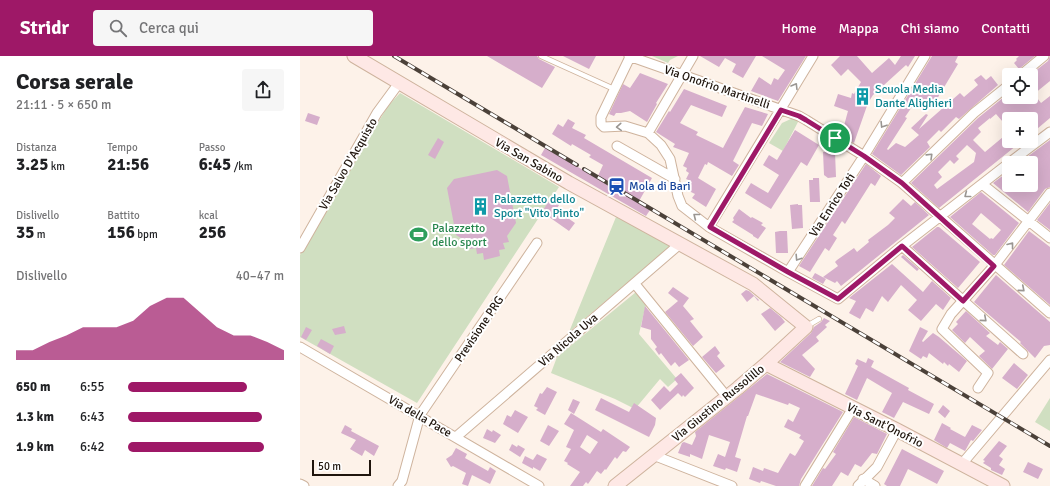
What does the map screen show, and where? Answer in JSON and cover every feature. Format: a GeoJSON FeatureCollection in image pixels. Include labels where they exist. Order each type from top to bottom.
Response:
{"type":"FeatureCollection","features":[{"type":"Feature","properties":{"kind":"street","name":"Via San Sabino"},"geometry":{"type":"LineString","coordinates":[[354,56],[569,183],[753,284],[806,327]]}},
{"type":"Feature","properties":{"kind":"street"},"geometry":{"type":"LineString","coordinates":[[630,56],[600,117],[601,124],[604,127],[625,126],[648,133],[661,145],[670,159],[678,196],[682,206],[710,227],[838,299],[902,246],[1002,168]]}},
{"type":"Feature","properties":{"kind":"street","name":"Via Onofrio Martinelli"},"geometry":{"type":"LineString","coordinates":[[630,56],[799,116],[864,156],[902,183],[994,266],[1050,313]]}},
{"type":"Feature","properties":{"kind":"street"},"geometry":{"type":"LineString","coordinates":[[648,133],[694,56]]}},
{"type":"Feature","properties":{"kind":"street"},"geometry":{"type":"LineString","coordinates":[[710,227],[813,56]]}},
{"type":"Feature","properties":{"kind":"street","name":"Via Enrico Toti"},"geometry":{"type":"LineString","coordinates":[[788,272],[864,156],[925,56]]}},
{"type":"Feature","properties":{"kind":"street"},"geometry":{"type":"LineString","coordinates":[[1029,68],[1044,56]]}},
{"type":"Feature","properties":{"kind":"street","name":"Via Salvo D'Acquisto"},"geometry":{"type":"LineString","coordinates":[[300,248],[378,113],[399,83]]}},
{"type":"Feature","properties":{"kind":"street"},"geometry":{"type":"LineString","coordinates":[[902,183],[974,113],[1002,91]]}},
{"type":"Feature","properties":{"kind":"street"},"geometry":{"type":"LineString","coordinates":[[1018,156],[1050,132]]}},
{"type":"Feature","properties":{"kind":"street"},"geometry":{"type":"LineString","coordinates":[[617,146],[675,179]]}},
{"type":"Feature","properties":{"kind":"street"},"geometry":{"type":"LineString","coordinates":[[982,184],[1050,238]]}},
{"type":"Feature","properties":{"kind":"street"},"geometry":{"type":"LineString","coordinates":[[978,388],[988,373],[942,329],[951,314],[994,266],[1050,193]]}},
{"type":"Feature","properties":{"kind":"street","name":"Previsione PRG"},"geometry":{"type":"LineString","coordinates":[[398,486],[402,481],[420,415],[537,243]]}},
{"type":"Feature","properties":{"kind":"street","name":"Via Nicola Uva"},"geometry":{"type":"LineString","coordinates":[[456,437],[635,284],[680,243]]}},
{"type":"Feature","properties":{"kind":"street"},"geometry":{"type":"LineString","coordinates":[[902,246],[1024,354]]}},
{"type":"Feature","properties":{"kind":"street"},"geometry":{"type":"LineString","coordinates":[[635,284],[727,397]]}},
{"type":"Feature","properties":{"kind":"street","name":"Via Giustino Russolillo"},"geometry":{"type":"LineString","coordinates":[[615,486],[727,397],[806,327]]}},
{"type":"Feature","properties":{"kind":"street","name":"Via della Pace"},"geometry":{"type":"LineString","coordinates":[[300,347],[420,415],[539,486]]}},
{"type":"Feature","properties":{"kind":"street"},"geometry":{"type":"LineString","coordinates":[[961,465],[1050,360]]}},
{"type":"Feature","properties":{"kind":"street","name":"Via Sant'Onofrio"},"geometry":{"type":"LineString","coordinates":[[766,364],[897,430],[1003,486]]}},
{"type":"Feature","properties":{"kind":"street"},"geometry":{"type":"LineString","coordinates":[[805,486],[853,408]]}},
{"type":"Feature","properties":{"kind":"street"},"geometry":{"type":"LineString","coordinates":[[861,483],[877,467],[897,430]]}},
{"type":"Feature","properties":{"kind":"street"},"geometry":{"type":"LineString","coordinates":[[654,455],[732,486]]}},
{"type":"Feature","properties":{"kind":"street"},"geometry":{"type":"LineString","coordinates":[[861,483],[874,486]]}},
{"type":"Feature","properties":{"kind":"street"},"geometry":{"type":"LineString","coordinates":[[300,484],[304,486]]}},
{"type":"Feature","properties":{"kind":"lane"},"geometry":{"type":"LineString","coordinates":[[541,56],[614,89]]}},
{"type":"Feature","properties":{"kind":"lane","name":"Via Giustino Russolillo"},"geometry":{"type":"LineString","coordinates":[[806,327],[819,319]]}},
{"type":"Feature","properties":{"kind":"green space"},"geometry":{"type":"Polygon","coordinates":[[[652,56],[678,56],[670,60],[668,63],[652,56]]]}},
{"type":"Feature","properties":{"kind":"green space","name":"Palazzetto dello sport"},"geometry":{"type":"Polygon","coordinates":[[[400,93],[559,187],[417,403],[300,337],[300,255],[338,188],[341,188],[342,182],[388,106],[400,93]]]}},
{"type":"Feature","properties":{"kind":"green space"},"geometry":{"type":"Polygon","coordinates":[[[793,118],[799,120],[783,151],[769,143],[782,123],[793,118]]]}},
{"type":"Feature","properties":{"kind":"green space"},"geometry":{"type":"Polygon","coordinates":[[[616,217],[672,245],[569,332],[616,217]]]}},
{"type":"Feature","properties":{"kind":"green space"},"geometry":{"type":"Polygon","coordinates":[[[636,292],[646,304],[639,334],[677,379],[668,387],[660,379],[635,409],[615,399],[551,373],[557,357],[636,292]]]}},
{"type":"Feature","properties":{"kind":"green space"},"geometry":{"type":"Polygon","coordinates":[[[1050,398],[1050,431],[1035,422],[1050,398]]]}},
{"type":"Feature","properties":{"kind":"building"},"geometry":{"type":"Polygon","coordinates":[[[487,56],[537,56],[539,59],[555,67],[542,88],[487,56]]]}},
{"type":"Feature","properties":{"kind":"building"},"geometry":{"type":"Polygon","coordinates":[[[563,56],[596,56],[589,69],[563,56]]]}},
{"type":"Feature","properties":{"kind":"building"},"geometry":{"type":"Polygon","coordinates":[[[700,56],[756,56],[743,78],[732,72],[736,64],[725,58],[719,67],[700,56]]]}},
{"type":"Feature","properties":{"kind":"building"},"geometry":{"type":"Polygon","coordinates":[[[762,56],[806,56],[778,101],[751,91],[759,77],[771,85],[774,78],[778,80],[785,70],[762,56]]]}},
{"type":"Feature","properties":{"kind":"building","name":"Scuola Media Dante Alighieri"},"geometry":{"type":"Polygon","coordinates":[[[840,56],[857,56],[872,73],[889,58],[895,65],[901,56],[915,56],[908,67],[906,65],[873,95],[868,103],[854,143],[847,139],[849,135],[842,133],[848,111],[834,106],[838,94],[851,98],[852,93],[854,94],[861,82],[848,69],[841,76],[831,65],[840,56]]]}},
{"type":"Feature","properties":{"kind":"building"},"geometry":{"type":"Polygon","coordinates":[[[932,56],[958,56],[955,62],[958,64],[934,104],[920,98],[918,102],[916,101],[905,117],[907,118],[887,149],[888,150],[896,143],[905,147],[919,135],[911,128],[926,114],[928,115],[919,129],[960,93],[964,97],[978,85],[974,80],[981,75],[986,80],[991,76],[998,85],[959,119],[956,117],[941,132],[939,130],[927,142],[930,147],[901,175],[872,154],[932,56]]]}},
{"type":"Feature","properties":{"kind":"building"},"geometry":{"type":"Polygon","coordinates":[[[1019,56],[1035,56],[1020,68],[1018,68],[1014,63],[1017,60],[1016,59],[1019,56]]]}},
{"type":"Feature","properties":{"kind":"building"},"geometry":{"type":"Polygon","coordinates":[[[1050,56],[1050,81],[1038,91],[1038,69],[1048,61],[1050,56]]]}},
{"type":"Feature","properties":{"kind":"building"},"geometry":{"type":"Polygon","coordinates":[[[640,73],[668,84],[656,103],[657,104],[647,122],[630,111],[616,113],[614,116],[609,114],[623,84],[630,88],[640,73]]]}},
{"type":"Feature","properties":{"kind":"building"},"geometry":{"type":"Polygon","coordinates":[[[684,89],[727,106],[722,117],[691,105],[680,123],[698,132],[696,135],[723,148],[745,107],[768,114],[762,126],[752,123],[733,161],[739,165],[732,176],[708,162],[707,165],[705,164],[698,178],[716,189],[706,207],[692,198],[695,194],[687,190],[691,181],[686,179],[689,173],[686,171],[687,168],[683,166],[689,153],[673,147],[675,144],[656,132],[684,89]]]}},
{"type":"Feature","properties":{"kind":"building"},"geometry":{"type":"Polygon","coordinates":[[[1050,96],[1050,118],[1038,128],[1038,112],[1002,112],[1002,121],[996,114],[978,128],[981,132],[973,140],[985,152],[1002,138],[1002,148],[1013,148],[939,208],[911,183],[978,118],[1002,99],[1002,104],[1038,104],[1038,99],[1041,103],[1050,96]],[[967,145],[956,156],[959,159],[954,164],[950,160],[938,172],[942,177],[934,185],[937,189],[974,162],[976,153],[967,145]]]}},
{"type":"Feature","properties":{"kind":"building"},"geometry":{"type":"Polygon","coordinates":[[[308,113],[320,117],[317,125],[305,121],[308,113]]]}},
{"type":"Feature","properties":{"kind":"building"},"geometry":{"type":"Polygon","coordinates":[[[568,119],[575,123],[572,128],[586,135],[584,138],[652,178],[638,203],[650,210],[646,216],[541,155],[545,148],[597,178],[603,165],[589,157],[591,155],[572,144],[571,146],[552,134],[558,124],[563,127],[568,119]]]}},
{"type":"Feature","properties":{"kind":"building"},"geometry":{"type":"Polygon","coordinates":[[[795,130],[819,145],[807,166],[801,162],[771,209],[745,193],[751,183],[768,193],[779,175],[763,165],[769,155],[777,160],[795,130]]]}},
{"type":"Feature","properties":{"kind":"building"},"geometry":{"type":"Polygon","coordinates":[[[438,138],[444,142],[435,159],[428,155],[438,138]]]}},
{"type":"Feature","properties":{"kind":"building"},"geometry":{"type":"Polygon","coordinates":[[[1050,140],[1050,187],[1045,189],[1028,212],[1004,192],[1038,192],[1038,156],[1028,156],[1050,140]]]}},
{"type":"Feature","properties":{"kind":"building"},"geometry":{"type":"Polygon","coordinates":[[[823,152],[835,152],[836,177],[828,178],[824,175],[823,152]]]}},
{"type":"Feature","properties":{"kind":"building"},"geometry":{"type":"Polygon","coordinates":[[[866,164],[881,176],[875,186],[871,183],[845,224],[842,221],[833,235],[837,238],[829,251],[825,248],[810,272],[799,266],[866,164]]]}},
{"type":"Feature","properties":{"kind":"building","name":"Palazzetto dello Sport \"Vito Pinto\""},"geometry":{"type":"Polygon","coordinates":[[[497,170],[507,176],[516,223],[507,236],[509,242],[503,243],[505,249],[499,250],[500,256],[484,260],[483,253],[477,254],[476,248],[470,249],[469,243],[456,235],[447,188],[454,179],[497,170]]]}},
{"type":"Feature","properties":{"kind":"building"},"geometry":{"type":"Polygon","coordinates":[[[1002,176],[1002,190],[993,183],[1002,176]]]}},
{"type":"Feature","properties":{"kind":"building"},"geometry":{"type":"Polygon","coordinates":[[[813,178],[819,178],[820,202],[810,202],[809,180],[813,180],[813,178]]]}},
{"type":"Feature","properties":{"kind":"building"},"geometry":{"type":"Polygon","coordinates":[[[981,192],[1019,223],[995,255],[993,255],[950,217],[981,192]],[[981,213],[972,224],[990,239],[993,239],[1001,230],[981,213]]]}},
{"type":"Feature","properties":{"kind":"building"},"geometry":{"type":"Polygon","coordinates":[[[553,194],[562,200],[556,210],[575,223],[569,231],[542,212],[553,194]]]}},
{"type":"Feature","properties":{"kind":"building"},"geometry":{"type":"Polygon","coordinates":[[[903,199],[911,206],[915,202],[929,215],[841,286],[837,281],[835,283],[823,277],[838,266],[835,262],[837,260],[854,248],[857,252],[869,242],[868,240],[888,225],[895,218],[889,213],[903,199]]]}},
{"type":"Feature","properties":{"kind":"building"},"geometry":{"type":"Polygon","coordinates":[[[1050,203],[1050,230],[1037,220],[1050,203]]]}},
{"type":"Feature","properties":{"kind":"building"},"geometry":{"type":"Polygon","coordinates":[[[790,205],[802,205],[803,228],[792,229],[790,205]]]}},
{"type":"Feature","properties":{"kind":"building"},"geometry":{"type":"Polygon","coordinates":[[[739,209],[751,218],[752,217],[763,223],[761,225],[766,228],[758,239],[732,222],[739,209]]]}},
{"type":"Feature","properties":{"kind":"building"},"geometry":{"type":"Polygon","coordinates":[[[939,227],[980,262],[958,288],[912,247],[939,227]]]}},
{"type":"Feature","properties":{"kind":"building"},"geometry":{"type":"Polygon","coordinates":[[[787,231],[788,253],[776,253],[775,232],[787,231]]]}},
{"type":"Feature","properties":{"kind":"building"},"geometry":{"type":"Polygon","coordinates":[[[1029,231],[1050,247],[1050,305],[1004,265],[1029,231]]]}},
{"type":"Feature","properties":{"kind":"building"},"geometry":{"type":"Polygon","coordinates":[[[903,255],[919,269],[917,271],[901,257],[903,255]]]}},
{"type":"Feature","properties":{"kind":"building"},"geometry":{"type":"Polygon","coordinates":[[[892,264],[923,292],[932,281],[951,298],[943,310],[936,304],[921,321],[908,310],[917,300],[901,285],[888,302],[882,296],[873,312],[866,308],[860,319],[849,313],[856,301],[849,298],[892,264]]]}},
{"type":"Feature","properties":{"kind":"building"},"geometry":{"type":"Polygon","coordinates":[[[815,273],[826,279],[823,284],[812,278],[815,273]]]}},
{"type":"Feature","properties":{"kind":"building"},"geometry":{"type":"Polygon","coordinates":[[[996,275],[1050,322],[1050,345],[1044,346],[1035,358],[1020,343],[1021,342],[974,302],[996,275]]]}},
{"type":"Feature","properties":{"kind":"building"},"geometry":{"type":"Polygon","coordinates":[[[673,287],[689,298],[683,306],[694,319],[690,321],[703,337],[693,346],[665,312],[678,301],[668,293],[673,287]]]}},
{"type":"Feature","properties":{"kind":"building"},"geometry":{"type":"Polygon","coordinates":[[[746,290],[749,291],[759,300],[758,301],[754,296],[747,302],[741,294],[746,290]]]}},
{"type":"Feature","properties":{"kind":"building"},"geometry":{"type":"Polygon","coordinates":[[[645,306],[689,360],[679,367],[675,362],[671,366],[661,353],[659,355],[655,349],[657,347],[651,339],[651,330],[641,327],[645,306]]]}},
{"type":"Feature","properties":{"kind":"building"},"geometry":{"type":"Polygon","coordinates":[[[770,308],[785,322],[775,331],[761,314],[770,308]]]}},
{"type":"Feature","properties":{"kind":"building"},"geometry":{"type":"Polygon","coordinates":[[[966,311],[990,333],[986,336],[998,345],[1000,342],[1008,349],[992,369],[979,356],[985,351],[970,337],[965,343],[952,330],[958,324],[956,322],[966,311]]]}},
{"type":"Feature","properties":{"kind":"building"},"geometry":{"type":"Polygon","coordinates":[[[824,318],[830,321],[825,325],[827,327],[816,337],[819,341],[802,355],[815,369],[810,377],[780,362],[811,333],[814,327],[824,318]]]}},
{"type":"Feature","properties":{"kind":"building"},"geometry":{"type":"Polygon","coordinates":[[[344,326],[346,333],[335,335],[332,329],[344,326]]]}},
{"type":"Feature","properties":{"kind":"building"},"geometry":{"type":"Polygon","coordinates":[[[306,327],[312,330],[306,340],[301,337],[306,327]]]}},
{"type":"Feature","properties":{"kind":"building"},"geometry":{"type":"Polygon","coordinates":[[[920,327],[928,331],[922,341],[923,342],[933,333],[967,361],[959,372],[949,364],[948,366],[944,362],[943,364],[929,353],[927,358],[923,356],[921,359],[909,351],[920,327]]]}},
{"type":"Feature","properties":{"kind":"building"},"geometry":{"type":"Polygon","coordinates":[[[321,339],[334,346],[330,354],[317,346],[321,339]]]}},
{"type":"Feature","properties":{"kind":"building"},"geometry":{"type":"Polygon","coordinates":[[[715,346],[720,353],[717,356],[725,366],[716,373],[702,357],[715,346]]]}},
{"type":"Feature","properties":{"kind":"building"},"geometry":{"type":"Polygon","coordinates":[[[868,358],[874,361],[871,367],[934,404],[929,414],[903,402],[894,418],[882,412],[892,393],[867,378],[857,400],[845,394],[858,366],[855,364],[857,359],[866,363],[868,358]]]}},
{"type":"Feature","properties":{"kind":"building"},"geometry":{"type":"Polygon","coordinates":[[[1014,363],[1028,375],[1017,389],[1002,378],[1014,363]]]}},
{"type":"Feature","properties":{"kind":"building"},"geometry":{"type":"Polygon","coordinates":[[[681,373],[694,388],[685,397],[683,395],[682,397],[678,393],[660,410],[651,400],[664,386],[670,392],[678,384],[674,379],[681,373]]]}},
{"type":"Feature","properties":{"kind":"building"},"geometry":{"type":"Polygon","coordinates":[[[767,374],[843,412],[801,479],[799,486],[776,486],[749,479],[753,467],[763,471],[764,468],[778,473],[790,453],[795,456],[804,441],[799,438],[801,435],[784,427],[788,419],[793,422],[800,408],[789,403],[788,405],[756,394],[747,416],[735,457],[741,459],[737,472],[726,468],[725,470],[713,466],[718,454],[725,457],[730,442],[709,435],[702,459],[690,454],[690,457],[678,453],[682,443],[684,442],[692,445],[696,436],[695,432],[767,374]]]}},
{"type":"Feature","properties":{"kind":"building"},"geometry":{"type":"Polygon","coordinates":[[[547,387],[557,392],[545,415],[536,410],[538,408],[534,406],[540,393],[542,394],[547,387]]]}},
{"type":"Feature","properties":{"kind":"building"},"geometry":{"type":"Polygon","coordinates":[[[601,398],[629,412],[634,403],[656,418],[655,425],[649,437],[595,410],[601,398]]]}},
{"type":"Feature","properties":{"kind":"building"},"geometry":{"type":"Polygon","coordinates":[[[573,399],[580,402],[574,414],[568,410],[573,399]]]}},
{"type":"Feature","properties":{"kind":"building"},"geometry":{"type":"Polygon","coordinates":[[[943,405],[950,411],[945,418],[938,412],[943,405]]]}},
{"type":"Feature","properties":{"kind":"building"},"geometry":{"type":"Polygon","coordinates":[[[515,410],[528,417],[518,433],[503,424],[507,415],[511,417],[515,410]]]}},
{"type":"Feature","properties":{"kind":"building"},"geometry":{"type":"Polygon","coordinates":[[[571,413],[601,432],[603,429],[630,447],[626,452],[623,451],[617,459],[615,457],[606,470],[605,469],[601,474],[597,471],[588,484],[586,482],[583,486],[570,486],[580,472],[564,461],[571,449],[566,447],[574,430],[564,424],[571,413]],[[587,435],[580,447],[590,454],[598,442],[587,435]]]}},
{"type":"Feature","properties":{"kind":"building"},"geometry":{"type":"Polygon","coordinates":[[[854,417],[887,434],[877,454],[872,453],[861,467],[855,464],[848,476],[841,472],[832,486],[812,486],[823,468],[825,469],[836,454],[833,452],[854,417]]]}},
{"type":"Feature","properties":{"kind":"building"},"geometry":{"type":"Polygon","coordinates":[[[942,423],[965,437],[972,425],[982,430],[973,441],[971,440],[965,451],[950,443],[947,448],[934,440],[942,423]]]}},
{"type":"Feature","properties":{"kind":"building"},"geometry":{"type":"Polygon","coordinates":[[[345,425],[352,429],[351,431],[379,446],[374,456],[365,450],[362,456],[350,449],[356,440],[341,433],[345,425]]]}},
{"type":"Feature","properties":{"kind":"building"},"geometry":{"type":"Polygon","coordinates":[[[548,425],[559,431],[549,446],[540,441],[548,425]]]}},
{"type":"Feature","properties":{"kind":"building"},"geometry":{"type":"Polygon","coordinates":[[[487,429],[492,432],[493,430],[501,435],[495,443],[483,438],[487,429]]]}},
{"type":"Feature","properties":{"kind":"building"},"geometry":{"type":"Polygon","coordinates":[[[999,441],[1007,446],[999,456],[1003,459],[999,465],[1005,469],[1002,475],[991,470],[991,468],[983,463],[985,461],[983,460],[999,441]]]}},
{"type":"Feature","properties":{"kind":"building"},"geometry":{"type":"Polygon","coordinates":[[[512,444],[517,447],[518,445],[525,449],[520,457],[509,450],[512,444]]]}},
{"type":"Feature","properties":{"kind":"building"},"geometry":{"type":"Polygon","coordinates":[[[456,448],[467,454],[465,458],[488,471],[490,467],[496,471],[490,484],[472,475],[468,486],[462,484],[466,473],[453,466],[451,467],[446,459],[452,455],[456,448]]]}},
{"type":"Feature","properties":{"kind":"building"},"geometry":{"type":"Polygon","coordinates":[[[902,449],[944,471],[937,484],[908,469],[900,486],[887,486],[884,484],[902,449]]]}},
{"type":"Feature","properties":{"kind":"building"},"geometry":{"type":"Polygon","coordinates":[[[537,454],[547,459],[540,471],[522,463],[525,456],[533,460],[537,454]]]}},
{"type":"Feature","properties":{"kind":"building"},"geometry":{"type":"Polygon","coordinates":[[[1028,462],[1043,469],[1038,479],[1023,472],[1028,462]]]}},
{"type":"Feature","properties":{"kind":"railway"},"geometry":{"type":"LineString","coordinates":[[394,56],[577,165]]}},
{"type":"Feature","properties":{"kind":"railway"},"geometry":{"type":"LineString","coordinates":[[584,169],[1050,446]]}},
{"type":"Feature","properties":{"kind":"place","name":"Scuola Media Dante Alighieri"},"geometry":{"type":"Point","coordinates":[862,96]}},
{"type":"Feature","properties":{"kind":"place","name":"Mola di Bari"},"geometry":{"type":"Point","coordinates":[616,186]}},
{"type":"Feature","properties":{"kind":"place","name":"Palazzetto dello Sport \"Vito Pinto\""},"geometry":{"type":"Point","coordinates":[481,206]}},
{"type":"Feature","properties":{"kind":"place","name":"Palazzetto dello sport"},"geometry":{"type":"Point","coordinates":[419,235]}},
{"type":"Feature","properties":{"kind":"route"},"geometry":{"type":"LineString","coordinates":[[781,110],[799,116],[835,138],[864,156],[902,183],[994,266],[963,301],[902,246],[838,299],[710,227],[781,110]]}}]}
